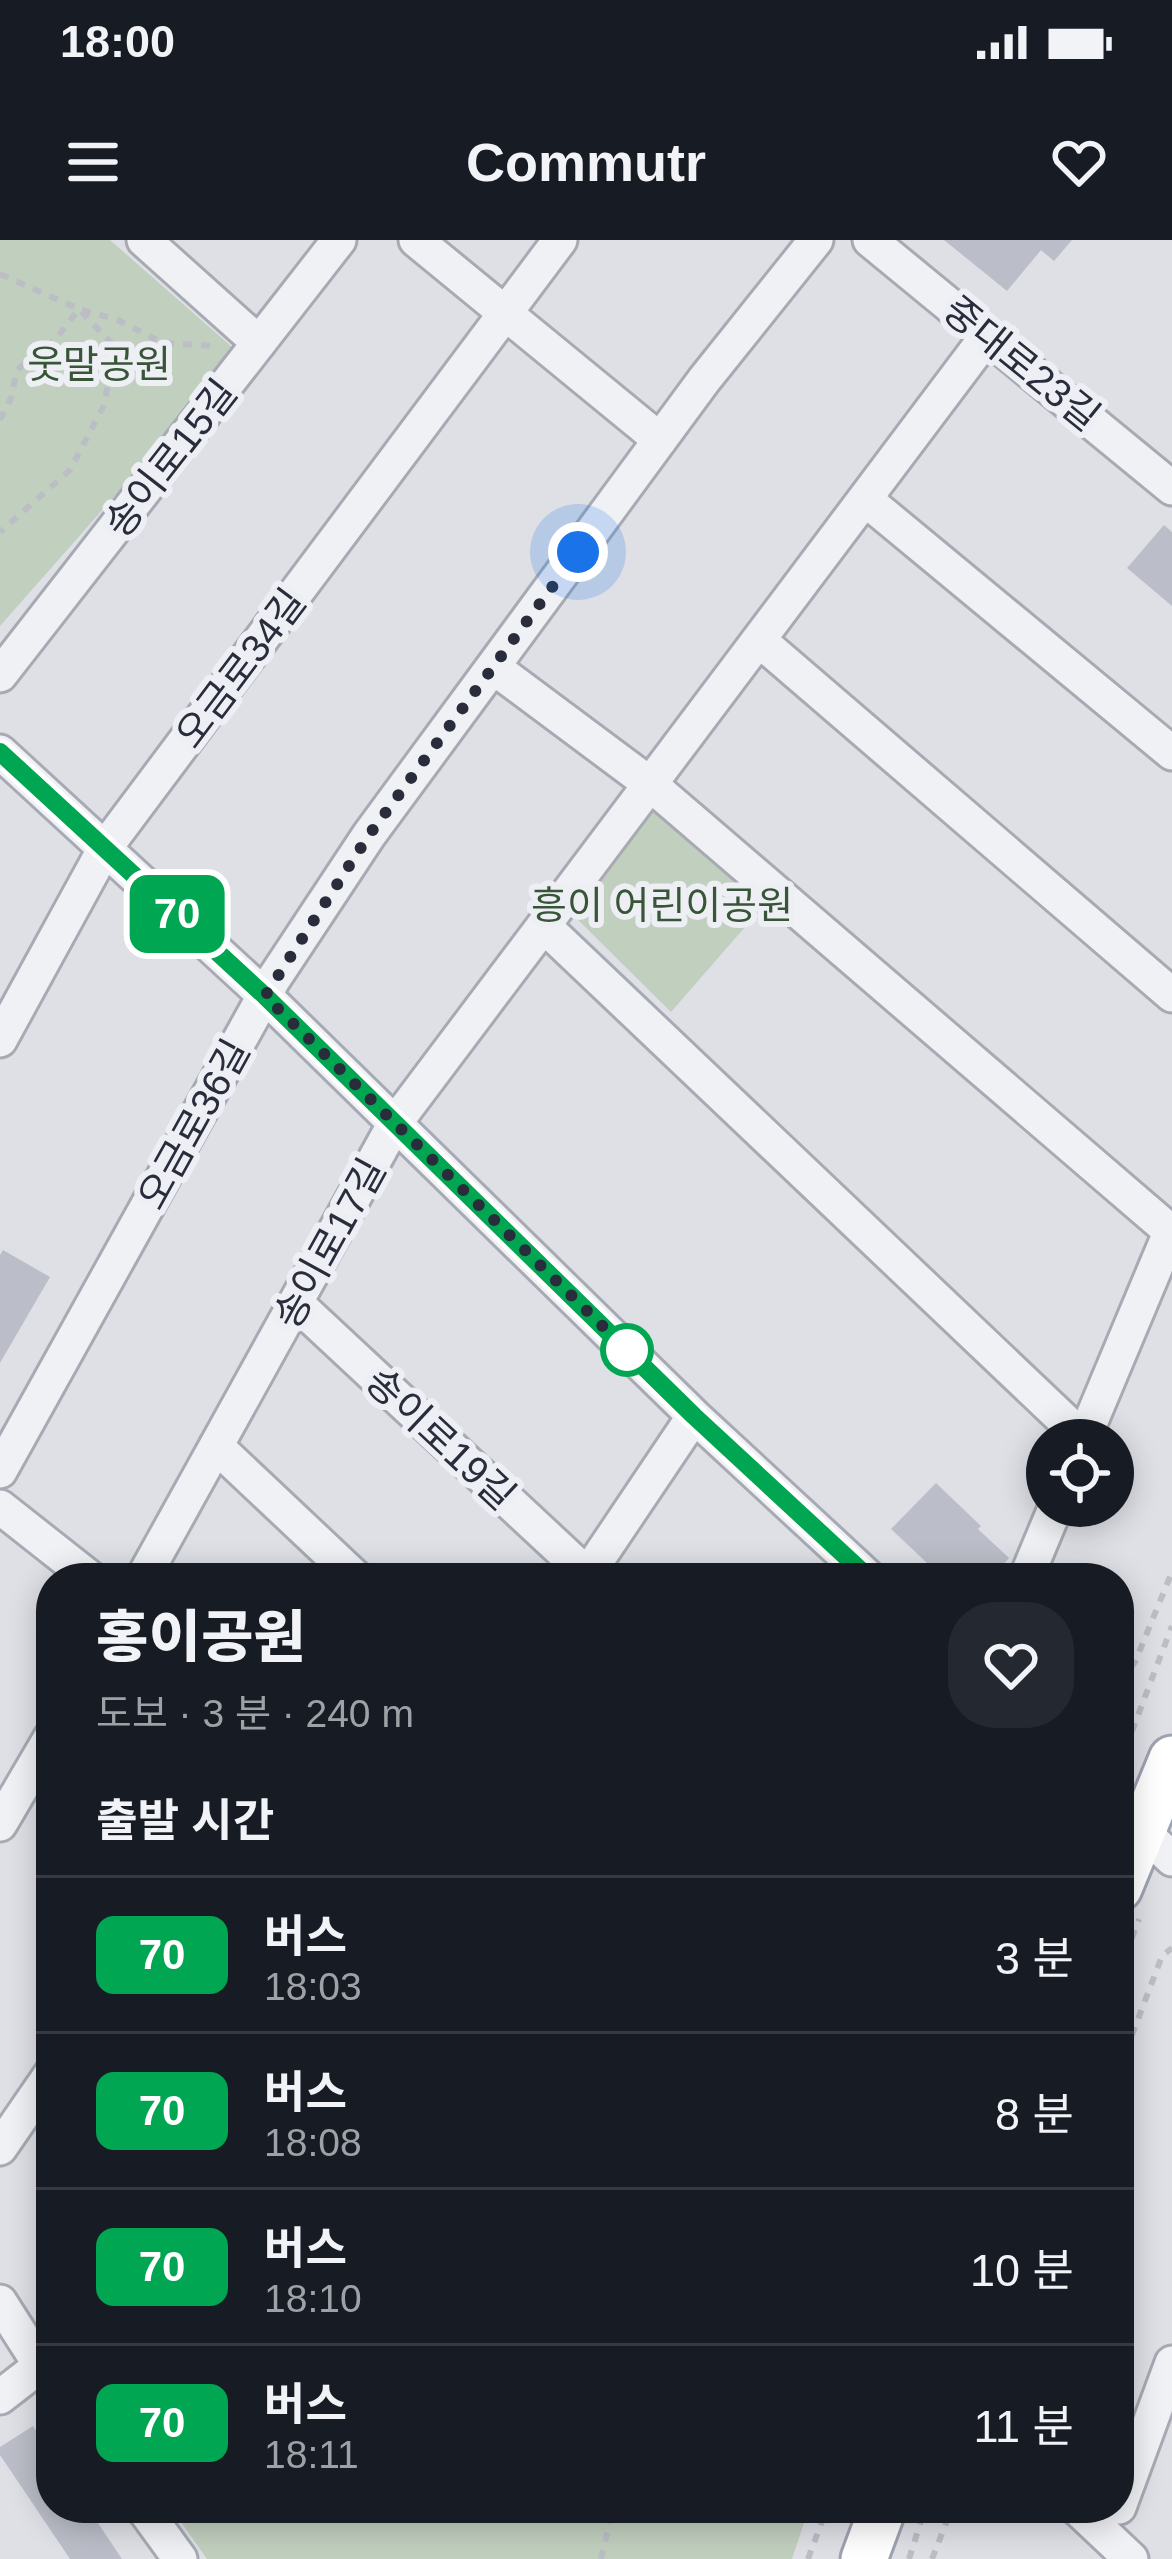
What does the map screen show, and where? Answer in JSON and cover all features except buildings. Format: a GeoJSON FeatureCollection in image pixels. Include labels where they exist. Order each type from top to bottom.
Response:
{"type":"FeatureCollection","features":[{"type":"Feature","properties":{"kind":"main road"},"geometry":{"type":"LineString","coordinates":[[1145,1833],[1172,1759]]}},
{"type":"Feature","properties":{"kind":"main road"},"geometry":{"type":"LineString","coordinates":[[864,2559],[877,2523]]}},
{"type":"Feature","properties":{"kind":"street"},"geometry":{"type":"LineString","coordinates":[[144,240],[259,343]]}},
{"type":"Feature","properties":{"kind":"street","name":"송이로15길"},"geometry":{"type":"LineString","coordinates":[[0,675],[339,240]]}},
{"type":"Feature","properties":{"kind":"street"},"geometry":{"type":"LineString","coordinates":[[416,240],[660,440]]}},
{"type":"Feature","properties":{"kind":"street","name":"오금로34길"},"geometry":{"type":"LineString","coordinates":[[0,1040],[105,848],[560,240]]}},
{"type":"Feature","properties":{"kind":"street","name":"오금로36길"},"geometry":{"type":"LineString","coordinates":[[0,1471],[265,996],[369,835],[704,380],[816,240]]}},
{"type":"Feature","properties":{"kind":"street","name":"중대로23길"},"geometry":{"type":"LineString","coordinates":[[870,240],[1172,488]]}},
{"type":"Feature","properties":{"kind":"street","name":"송이로17길"},"geometry":{"type":"LineString","coordinates":[[151,1563],[395,1123],[988,335]]}},
{"type":"Feature","properties":{"kind":"street"},"geometry":{"type":"LineString","coordinates":[[865,499],[1172,753]]}},
{"type":"Feature","properties":{"kind":"street"},"geometry":{"type":"LineString","coordinates":[[759,640],[1172,995]]}},
{"type":"Feature","properties":{"kind":"street"},"geometry":{"type":"LineString","coordinates":[[493,668],[650,784],[1171,1229],[1092,1419]]}},
{"type":"Feature","properties":{"kind":"street"},"geometry":{"type":"LineString","coordinates":[[0,752],[265,996],[694,1416],[853,1563]]}},
{"type":"Feature","properties":{"kind":"street"},"geometry":{"type":"LineString","coordinates":[[544,926],[1061,1419]]}},
{"type":"Feature","properties":{"kind":"street","name":"송이로19길"},"geometry":{"type":"LineString","coordinates":[[296,1303],[572,1563]]}},
{"type":"Feature","properties":{"kind":"street","name":"송이로19길"},"geometry":{"type":"LineString","coordinates":[[596,1563],[694,1416]]}},
{"type":"Feature","properties":{"kind":"street"},"geometry":{"type":"LineString","coordinates":[[216,1446],[340,1563]]}},
{"type":"Feature","properties":{"kind":"street"},"geometry":{"type":"LineString","coordinates":[[0,1507],[70,1563]]}},
{"type":"Feature","properties":{"kind":"street"},"geometry":{"type":"LineString","coordinates":[[1032,1563],[1047,1527]]}},
{"type":"Feature","properties":{"kind":"street"},"geometry":{"type":"LineString","coordinates":[[0,1824],[36,1763]]}},
{"type":"Feature","properties":{"kind":"street"},"geometry":{"type":"LineString","coordinates":[[0,2148],[36,2096]]}},
{"type":"Feature","properties":{"kind":"street"},"geometry":{"type":"LineString","coordinates":[[0,2302],[36,2351]]}},
{"type":"Feature","properties":{"kind":"street"},"geometry":{"type":"LineString","coordinates":[[1134,2477],[1172,2363]]}},
{"type":"Feature","properties":{"kind":"street"},"geometry":{"type":"LineString","coordinates":[[0,2397],[36,2373]]}},
{"type":"Feature","properties":{"kind":"street"},"geometry":{"type":"LineString","coordinates":[[154,2523],[180,2559]]}},
{"type":"Feature","properties":{"kind":"path"},"geometry":{"type":"LineString","coordinates":[[0,274],[118,320],[163,343],[259,343]]}},
{"type":"Feature","properties":{"kind":"path"},"geometry":{"type":"LineString","coordinates":[[0,420],[17,370],[56,339],[80,309]]}},
{"type":"Feature","properties":{"kind":"path"},"geometry":{"type":"LineString","coordinates":[[0,532],[70,470],[104,405],[116,347],[80,309]]}},
{"type":"Feature","properties":{"kind":"path"},"geometry":{"type":"LineString","coordinates":[[1134,1663],[1172,1572]]}},
{"type":"Feature","properties":{"kind":"path"},"geometry":{"type":"LineString","coordinates":[[1134,1726],[1172,1626]]}},
{"type":"Feature","properties":{"kind":"path"},"geometry":{"type":"LineString","coordinates":[[1134,2030],[1162,1956],[1172,1948]]}},
{"type":"Feature","properties":{"kind":"path"},"geometry":{"type":"LineString","coordinates":[[601,2559],[610,2523]]}},
{"type":"Feature","properties":{"kind":"path"},"geometry":{"type":"LineString","coordinates":[[808,2559],[821,2523]]}},
{"type":"Feature","properties":{"kind":"path"},"geometry":{"type":"LineString","coordinates":[[909,2559],[920,2523]]}},
{"type":"Feature","properties":{"kind":"path"},"geometry":{"type":"LineString","coordinates":[[932,2559],[946,2523]]}},
{"type":"Feature","properties":{"kind":"green space","name":"웃말공원"},"geometry":{"type":"Polygon","coordinates":[[[0,240],[110,240],[240,354],[0,626],[0,240]]]}},
{"type":"Feature","properties":{"kind":"green space","name":"흥이 어린이공원"},"geometry":{"type":"Polygon","coordinates":[[[653,801],[766,903],[671,1012],[569,911],[653,801]]]}},
{"type":"Feature","properties":{"kind":"green space"},"geometry":{"type":"Polygon","coordinates":[[[182,2523],[804,2523],[792,2559],[207,2559],[182,2523]]]}},
{"type":"Feature","properties":{"kind":"bus line","name":"70"},"geometry":{"type":"LineString","coordinates":[[0,752],[265,996],[694,1416],[853,1563]]}},
{"type":"Feature","properties":{"kind":"route"},"geometry":{"type":"LineString","coordinates":[[578,552],[369,835],[265,996],[627,1350]]}}]}
